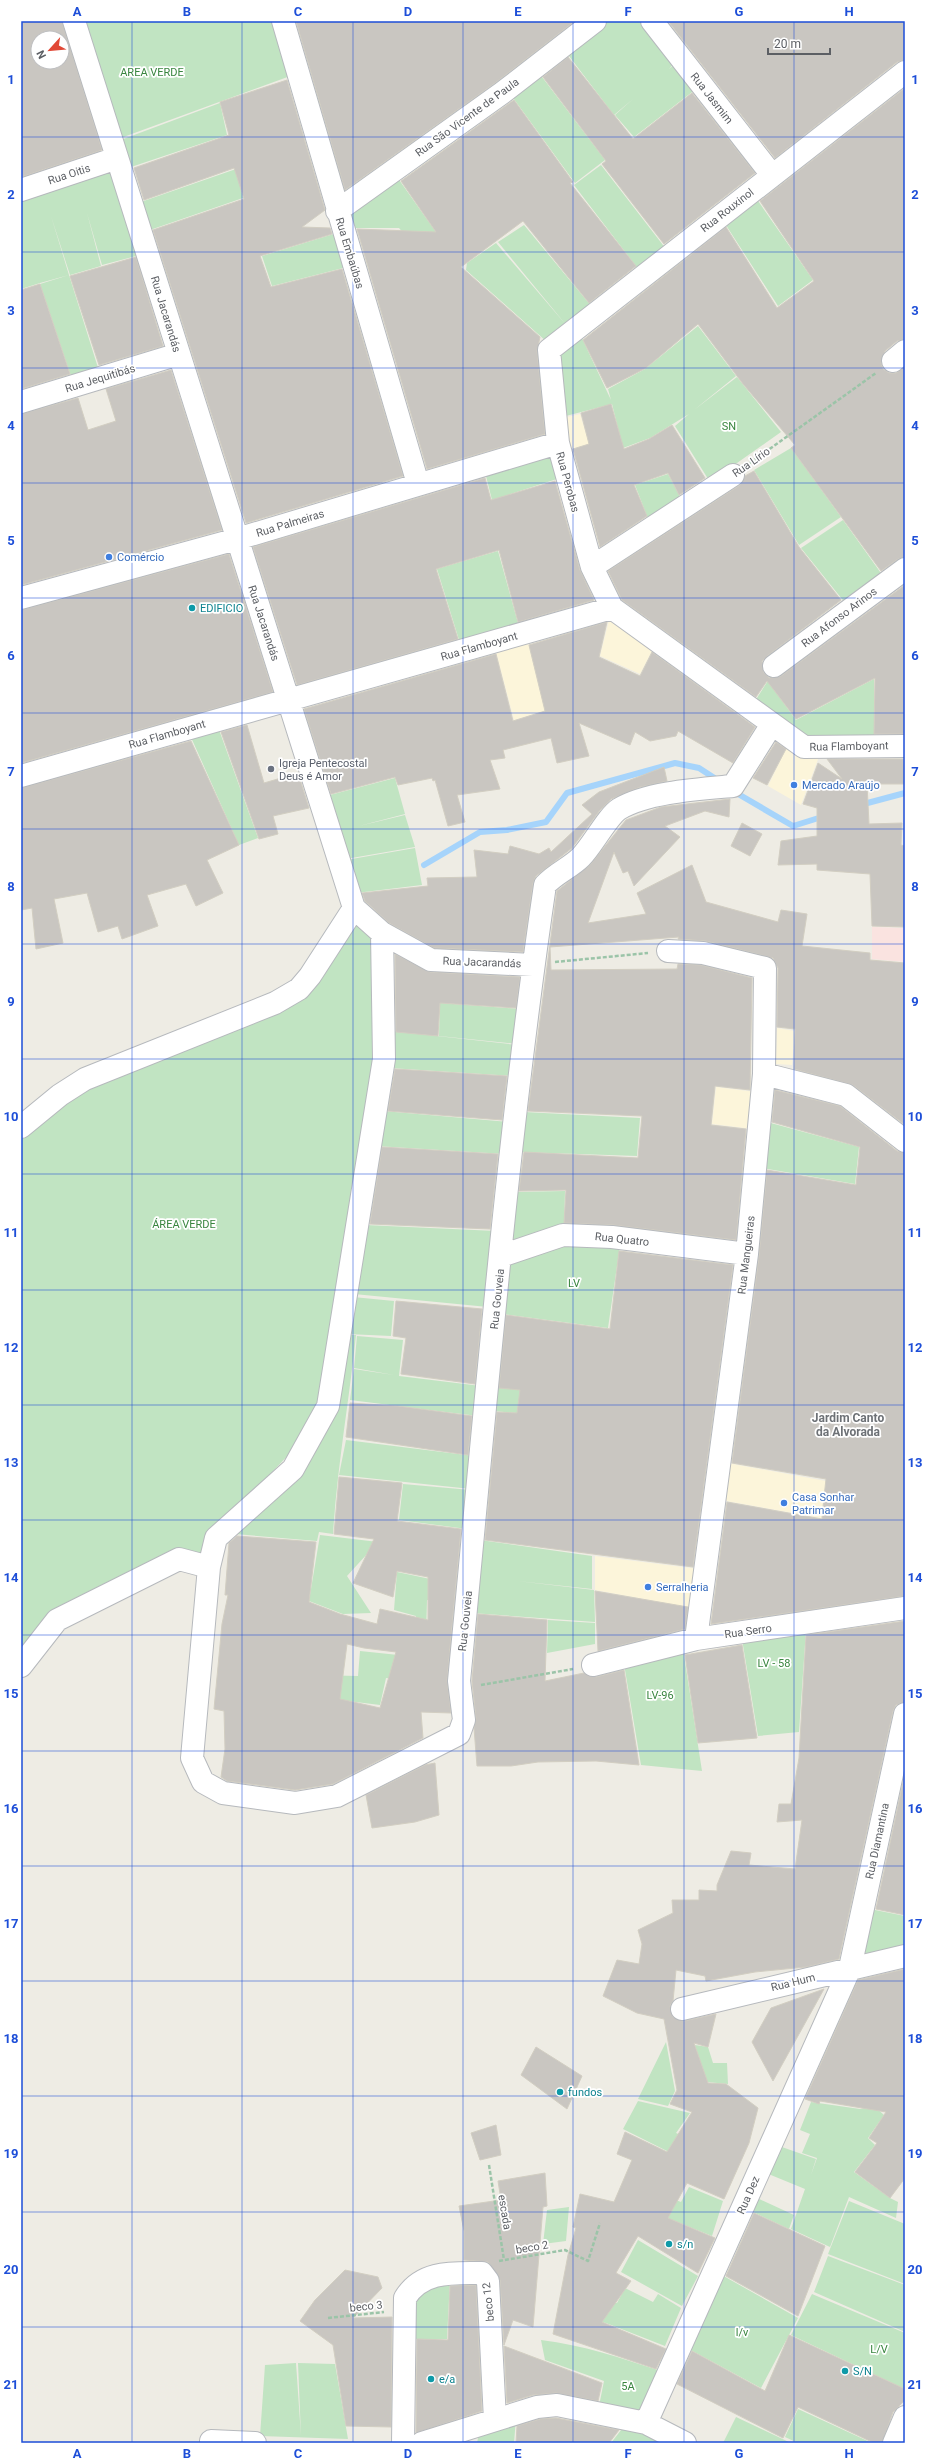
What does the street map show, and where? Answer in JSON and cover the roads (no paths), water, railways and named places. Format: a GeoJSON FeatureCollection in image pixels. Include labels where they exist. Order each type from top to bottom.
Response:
{"type":"FeatureCollection","features":[{"type":"Feature","properties":{"kind":"street","name":"Rua Jacarandás"},"geometry":{"type":"LineString","coordinates":[[74,21],[354,908],[382,933],[431,960],[533,964]]}},
{"type":"Feature","properties":{"kind":"street","name":"Rua Embaúbas"},"geometry":{"type":"LineString","coordinates":[[283,21],[337,211],[418,484]]}},
{"type":"Feature","properties":{"kind":"street","name":"Rua São Vicente de Paula"},"geometry":{"type":"LineString","coordinates":[[337,211],[502,93],[595,21]]}},
{"type":"Feature","properties":{"kind":"street","name":"Rua Jasmim"},"geometry":{"type":"LineString","coordinates":[[652,21],[772,175]]}},
{"type":"Feature","properties":{"kind":"street","name":"Rua Rouxinol"},"geometry":{"type":"LineString","coordinates":[[549,350],[905,72]]}},
{"type":"Feature","properties":{"kind":"street","name":"Rua Oitis"},"geometry":{"type":"LineString","coordinates":[[21,190],[117,158]]}},
{"type":"Feature","properties":{"kind":"street","name":"Rua Perobas"},"geometry":{"type":"LineString","coordinates":[[549,350],[558,443],[592,567],[612,608]]}},
{"type":"Feature","properties":{"kind":"street","name":"Rua Jequitibás"},"geometry":{"type":"LineString","coordinates":[[21,402],[179,354]]}},
{"type":"Feature","properties":{"kind":"street","name":"Rua Palmeiras"},"geometry":{"type":"LineString","coordinates":[[21,598],[237,539],[558,443]]}},
{"type":"Feature","properties":{"kind":"street","name":"Rua Lírio"},"geometry":{"type":"LineString","coordinates":[[592,567],[734,474]]}},
{"type":"Feature","properties":{"kind":"street","name":"Rua Afonso Arinos"},"geometry":{"type":"LineString","coordinates":[[774,666],[905,569]]}},
{"type":"Feature","properties":{"kind":"street","name":"Rua Flamboyant"},"geometry":{"type":"LineString","coordinates":[[21,776],[612,608],[804,747],[905,746]]}},
{"type":"Feature","properties":{"kind":"street","name":"Rua Gouveia"},"geometry":{"type":"LineString","coordinates":[[382,933],[384,1059],[328,1406],[293,1469],[232,1522],[216,1538],[209,1567],[192,1758],[203,1782],[224,1793],[295,1803],[337,1796],[459,1734],[464,1720],[459,1681],[501,1256],[533,964],[545,885],[552,877],[572,866],[585,853],[618,809],[656,796],[732,786],[772,724]]}},
{"type":"Feature","properties":{"kind":"street"},"geometry":{"type":"LineString","coordinates":[[21,1127],[60,1095],[85,1079],[275,1003],[299,989],[310,976],[354,908]]}},
{"type":"Feature","properties":{"kind":"street","name":"Rua Mangueiras"},"geometry":{"type":"LineString","coordinates":[[668,951],[703,953],[765,968],[764,1074],[747,1254],[696,1639]]}},
{"type":"Feature","properties":{"kind":"street"},"geometry":{"type":"LineString","coordinates":[[764,1074],[846,1095],[905,1141]]}},
{"type":"Feature","properties":{"kind":"street","name":"Rua Quatro"},"geometry":{"type":"LineString","coordinates":[[501,1256],[563,1235],[612,1237],[747,1254]]}},
{"type":"Feature","properties":{"kind":"street"},"geometry":{"type":"LineString","coordinates":[[21,1666],[57,1620],[179,1559],[209,1567]]}},
{"type":"Feature","properties":{"kind":"street","name":"Rua Serro"},"geometry":{"type":"LineString","coordinates":[[593,1665],[696,1639],[905,1608]]}},
{"type":"Feature","properties":{"kind":"street","name":"Rua Diamantina"},"geometry":{"type":"LineString","coordinates":[[850,1968],[905,1714]]}},
{"type":"Feature","properties":{"kind":"street","name":"Rua Hum"},"geometry":{"type":"LineString","coordinates":[[682,2009],[905,1956]]}},
{"type":"Feature","properties":{"kind":"street","name":"Rua Dez"},"geometry":{"type":"LineString","coordinates":[[646,2423],[850,1968]]}},
{"type":"Feature","properties":{"kind":"street","name":"beco 12"},"geometry":{"type":"LineString","coordinates":[[403,2443],[405,2298],[411,2288],[442,2272],[482,2273],[488,2281],[495,2420]]}},
{"type":"Feature","properties":{"kind":"street"},"geometry":{"type":"LineString","coordinates":[[422,2443],[537,2407],[557,2405],[646,2423],[685,2443]]}},
{"type":"Feature","properties":{"kind":"street"},"geometry":{"type":"LineString","coordinates":[[894,2443],[905,2417]]}},
{"type":"Feature","properties":{"kind":"street"},"geometry":{"type":"LineString","coordinates":[[211,2441],[255,2443]]}},
{"type":"Feature","properties":{"kind":"waterway"},"geometry":{"type":"LineString","coordinates":[[424,865],[480,832],[507,830],[546,822],[567,793],[675,763],[699,768],[719,781]]}},
{"type":"Feature","properties":{"kind":"waterway"},"geometry":{"type":"LineString","coordinates":[[733,791],[793,826],[825,816]]}},
{"type":"Feature","properties":{"kind":"waterway"},"geometry":{"type":"LineString","coordinates":[[860,805],[905,793]]}},
{"type":"Feature","properties":{"kind":"place","name":"Comércio"},"geometry":{"type":"Point","coordinates":[109,557]}},
{"type":"Feature","properties":{"kind":"place","name":"EDIFICIO"},"geometry":{"type":"Point","coordinates":[192,608]}},
{"type":"Feature","properties":{"kind":"place","name":"Igreja Pentecostal Deus é Amor"},"geometry":{"type":"Point","coordinates":[271,769]}},
{"type":"Feature","properties":{"kind":"place","name":"Mercado Araújo"},"geometry":{"type":"Point","coordinates":[794,785]}},
{"type":"Feature","properties":{"kind":"place","name":"Casa Sonhar Patrimar"},"geometry":{"type":"Point","coordinates":[784,1503]}},
{"type":"Feature","properties":{"kind":"place","name":"Serralheria"},"geometry":{"type":"Point","coordinates":[648,1587]}},
{"type":"Feature","properties":{"kind":"place","name":"fundos"},"geometry":{"type":"Point","coordinates":[560,2092]}},
{"type":"Feature","properties":{"kind":"place","name":"s/n"},"geometry":{"type":"Point","coordinates":[669,2244]}},
{"type":"Feature","properties":{"kind":"place","name":"S/N"},"geometry":{"type":"Point","coordinates":[845,2371]}},
{"type":"Feature","properties":{"kind":"place","name":"e/a"},"geometry":{"type":"Point","coordinates":[431,2379]}},
{"type":"Feature","properties":{"kind":"district","name":"Jardim Canto da Alvorada"},"geometry":{"type":"Point","coordinates":[848,1425]}},
{"type":"Feature","properties":{"kind":"park label","name":"AREA VERDE"},"geometry":{"type":"Point","coordinates":[152,72]}},
{"type":"Feature","properties":{"kind":"park label","name":"SN"},"geometry":{"type":"Point","coordinates":[729,426]}},
{"type":"Feature","properties":{"kind":"park label","name":"ÁREA VERDE"},"geometry":{"type":"Point","coordinates":[184,1224]}},
{"type":"Feature","properties":{"kind":"park label","name":"LV"},"geometry":{"type":"Point","coordinates":[574,1283]}},
{"type":"Feature","properties":{"kind":"park label","name":"LV - 58"},"geometry":{"type":"Point","coordinates":[774,1663]}},
{"type":"Feature","properties":{"kind":"park label","name":"LV-96"},"geometry":{"type":"Point","coordinates":[660,1695]}},
{"type":"Feature","properties":{"kind":"park label","name":"l/v"},"geometry":{"type":"Point","coordinates":[742,2332]}},
{"type":"Feature","properties":{"kind":"park label","name":"L/V"},"geometry":{"type":"Point","coordinates":[879,2349]}},
{"type":"Feature","properties":{"kind":"park label","name":"5A"},"geometry":{"type":"Point","coordinates":[628,2386]}}]}
